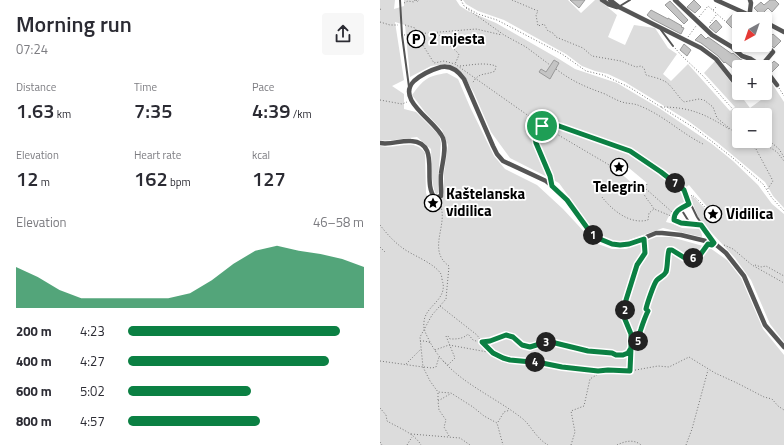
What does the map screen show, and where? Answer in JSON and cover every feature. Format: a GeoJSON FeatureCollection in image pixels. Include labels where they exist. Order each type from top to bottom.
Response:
{"type":"FeatureCollection","features":[{"type":"Feature","properties":{"kind":"street"},"geometry":{"type":"LineString","coordinates":[[602,0],[614,7],[619,7]]}},
{"type":"Feature","properties":{"kind":"street"},"geometry":{"type":"LineString","coordinates":[[610,0],[619,7],[701,48],[716,59],[732,79]]}},
{"type":"Feature","properties":{"kind":"street"},"geometry":{"type":"LineString","coordinates":[[675,0],[697,22],[742,56],[753,60]]}},
{"type":"Feature","properties":{"kind":"street"},"geometry":{"type":"LineString","coordinates":[[750,0],[750,12]]}},
{"type":"Feature","properties":{"kind":"street"},"geometry":{"type":"LineString","coordinates":[[718,1],[739,12]]}},
{"type":"Feature","properties":{"kind":"street"},"geometry":{"type":"LineString","coordinates":[[772,26],[784,32]]}},
{"type":"Feature","properties":{"kind":"street"},"geometry":{"type":"LineString","coordinates":[[767,60],[773,52],[772,51]]}},
{"type":"Feature","properties":{"kind":"street"},"geometry":{"type":"LineString","coordinates":[[380,144],[410,141],[419,142],[427,148],[429,154],[430,183],[433,196],[438,198],[441,196],[441,174],[445,147],[443,139],[440,133],[411,101],[409,88],[418,78],[428,72],[446,66],[459,73],[497,154],[503,161],[532,174],[552,186],[567,200],[592,233],[603,241],[620,245],[629,244],[656,233],[670,233],[713,242],[726,253],[744,276],[765,325],[784,348]]}},
{"type":"Feature","properties":{"kind":"street"},"geometry":{"type":"LineString","coordinates":[[772,79],[777,85]]}},
{"type":"Feature","properties":{"kind":"lane"},"geometry":{"type":"LineString","coordinates":[[400,0],[402,35],[409,88]]}},
{"type":"Feature","properties":{"kind":"lane"},"geometry":{"type":"LineString","coordinates":[[619,7],[630,0]]}},
{"type":"Feature","properties":{"kind":"lane"},"geometry":{"type":"LineString","coordinates":[[659,27],[673,46]]}},
{"type":"Feature","properties":{"kind":"lane"},"geometry":{"type":"LineString","coordinates":[[684,190],[689,204],[713,242]]}},
{"type":"Feature","properties":{"kind":"lane"},"geometry":{"type":"LineString","coordinates":[[689,204],[680,209],[674,215],[675,221],[691,225],[701,225]]}},
{"type":"Feature","properties":{"kind":"lane"},"geometry":{"type":"LineString","coordinates":[[680,209],[691,225]]}},
{"type":"Feature","properties":{"kind":"path"},"geometry":{"type":"LineString","coordinates":[[401,6],[407,1],[414,2],[415,0],[417,2],[419,0]]}},
{"type":"Feature","properties":{"kind":"path"},"geometry":{"type":"LineString","coordinates":[[461,0],[464,6],[504,35],[526,47],[550,65]]}},
{"type":"Feature","properties":{"kind":"path"},"geometry":{"type":"LineString","coordinates":[[512,0],[538,11],[536,15],[538,26],[544,24],[548,31],[553,33],[558,38],[574,44],[595,57],[601,56],[614,61],[621,61],[636,67],[641,66],[644,68],[646,75],[666,81],[670,88],[676,92],[678,97],[684,102],[698,99],[704,100],[713,107],[717,118],[732,130]]}},
{"type":"Feature","properties":{"kind":"path"},"geometry":{"type":"LineString","coordinates":[[713,10],[718,1]]}},
{"type":"Feature","properties":{"kind":"path"},"geometry":{"type":"LineString","coordinates":[[464,6],[478,14],[497,20],[562,54],[586,71],[617,81],[696,129],[763,184],[772,198],[784,211]]}},
{"type":"Feature","properties":{"kind":"path"},"geometry":{"type":"LineString","coordinates":[[683,38],[688,38],[708,6],[725,21]]}},
{"type":"Feature","properties":{"kind":"path"},"geometry":{"type":"LineString","coordinates":[[710,23],[718,14]]}},
{"type":"Feature","properties":{"kind":"path"},"geometry":{"type":"LineString","coordinates":[[380,22],[390,25],[402,25],[414,28],[416,34],[434,63]]}},
{"type":"Feature","properties":{"kind":"path"},"geometry":{"type":"LineString","coordinates":[[402,35],[436,33],[460,29],[476,29],[504,35]]}},
{"type":"Feature","properties":{"kind":"path"},"geometry":{"type":"LineString","coordinates":[[436,33],[458,53],[454,64]]}},
{"type":"Feature","properties":{"kind":"path"},"geometry":{"type":"LineString","coordinates":[[673,46],[732,108]]}},
{"type":"Feature","properties":{"kind":"path"},"geometry":{"type":"LineString","coordinates":[[469,92],[476,78],[485,73],[495,71],[496,66],[480,64],[460,66],[476,78],[542,126],[616,169],[622,164]]}},
{"type":"Feature","properties":{"kind":"path"},"geometry":{"type":"LineString","coordinates":[[556,69],[578,84],[623,103],[640,106],[664,118],[684,133],[703,144]]}},
{"type":"Feature","properties":{"kind":"path"},"geometry":{"type":"LineString","coordinates":[[777,85],[784,96]]}},
{"type":"Feature","properties":{"kind":"path"},"geometry":{"type":"LineString","coordinates":[[380,100],[402,104],[411,101]]}},
{"type":"Feature","properties":{"kind":"path"},"geometry":{"type":"LineString","coordinates":[[661,107],[678,107],[707,116],[732,131]]}},
{"type":"Feature","properties":{"kind":"path"},"geometry":{"type":"LineString","coordinates":[[550,116],[550,124]]}},
{"type":"Feature","properties":{"kind":"path"},"geometry":{"type":"LineString","coordinates":[[552,186],[550,176],[536,143],[535,137],[542,126],[550,124],[630,151],[684,190]]}},
{"type":"Feature","properties":{"kind":"path"},"geometry":{"type":"LineString","coordinates":[[772,143],[779,149],[784,157]]}},
{"type":"Feature","properties":{"kind":"path"},"geometry":{"type":"LineString","coordinates":[[755,148],[773,181],[767,190]]}},
{"type":"Feature","properties":{"kind":"path"},"geometry":{"type":"LineString","coordinates":[[771,148],[777,152],[784,161]]}},
{"type":"Feature","properties":{"kind":"path"},"geometry":{"type":"LineString","coordinates":[[647,184],[644,188],[674,215]]}},
{"type":"Feature","properties":{"kind":"path"},"geometry":{"type":"LineString","coordinates":[[642,190],[645,198],[651,202],[654,209]]}},
{"type":"Feature","properties":{"kind":"path"},"geometry":{"type":"LineString","coordinates":[[687,197],[692,195],[703,203],[704,208],[713,214]]}},
{"type":"Feature","properties":{"kind":"path"},"geometry":{"type":"LineString","coordinates":[[602,197],[613,211],[636,220],[648,220],[649,213],[654,209]]}},
{"type":"Feature","properties":{"kind":"path"},"geometry":{"type":"LineString","coordinates":[[438,198],[437,200],[442,208],[443,215],[438,242],[443,261],[449,266],[447,294],[443,303],[432,315],[421,333],[420,342],[423,367],[430,381],[438,392],[439,410],[446,420],[444,427],[449,437]]}},
{"type":"Feature","properties":{"kind":"path"},"geometry":{"type":"LineString","coordinates":[[654,209],[674,215]]}},
{"type":"Feature","properties":{"kind":"path"},"geometry":{"type":"LineString","coordinates":[[380,225],[388,236],[403,248],[434,266],[441,275],[443,288],[442,295],[428,311],[424,321],[424,328],[430,344],[439,356],[456,374],[474,388],[524,420],[536,436],[548,445]]}},
{"type":"Feature","properties":{"kind":"path"},"geometry":{"type":"LineString","coordinates":[[630,371],[631,334],[624,317],[626,300],[637,265],[645,253],[644,239]]}},
{"type":"Feature","properties":{"kind":"path"},"geometry":{"type":"LineString","coordinates":[[443,361],[448,365],[455,358],[446,336],[450,339],[457,339],[464,338],[468,334],[473,340],[482,342],[490,341],[506,335],[513,337],[522,345],[530,347],[551,342],[588,351],[612,353],[616,355],[628,353],[640,338],[640,331],[644,325],[644,318],[648,311],[646,309],[647,304],[656,282],[666,271],[669,250],[672,250],[688,260],[700,255],[708,244],[712,245],[713,242],[733,249],[752,265],[784,283]]}},
{"type":"Feature","properties":{"kind":"path"},"geometry":{"type":"LineString","coordinates":[[380,247],[386,253]]}},
{"type":"Feature","properties":{"kind":"path"},"geometry":{"type":"LineString","coordinates":[[752,265],[762,268],[766,266],[784,276]]}},
{"type":"Feature","properties":{"kind":"path"},"geometry":{"type":"LineString","coordinates":[[438,301],[443,303]]}},
{"type":"Feature","properties":{"kind":"path"},"geometry":{"type":"LineString","coordinates":[[440,306],[478,335],[482,342],[493,353]]}},
{"type":"Feature","properties":{"kind":"path"},"geometry":{"type":"LineString","coordinates":[[420,342],[425,341],[430,344]]}},
{"type":"Feature","properties":{"kind":"path"},"geometry":{"type":"LineString","coordinates":[[435,350],[449,345],[493,353],[510,360],[598,371],[630,371],[658,366],[669,367],[689,357],[708,370],[764,397],[772,399],[784,410]]}},
{"type":"Feature","properties":{"kind":"path"},"geometry":{"type":"LineString","coordinates":[[406,364],[421,349]]}},
{"type":"Feature","properties":{"kind":"path"},"geometry":{"type":"LineString","coordinates":[[380,361],[432,368],[436,367],[438,364],[439,356]]}},
{"type":"Feature","properties":{"kind":"path"},"geometry":{"type":"LineString","coordinates":[[686,445],[692,429],[708,370]]}},
{"type":"Feature","properties":{"kind":"path"},"geometry":{"type":"LineString","coordinates":[[571,445],[574,432],[571,411],[584,406],[590,379],[598,374],[598,371]]}},
{"type":"Feature","properties":{"kind":"path"},"geometry":{"type":"LineString","coordinates":[[438,392],[451,393],[484,416],[497,422]]}},
{"type":"Feature","properties":{"kind":"path"},"geometry":{"type":"LineString","coordinates":[[438,401],[451,393]]}},
{"type":"Feature","properties":{"kind":"path"},"geometry":{"type":"LineString","coordinates":[[380,408],[386,415],[387,421],[417,438],[421,445]]}},
{"type":"Feature","properties":{"kind":"path"},"geometry":{"type":"LineString","coordinates":[[503,445],[497,422],[504,412],[510,410]]}},
{"type":"Feature","properties":{"kind":"path"},"geometry":{"type":"LineString","coordinates":[[411,434],[460,438],[470,445]]}},
{"type":"Feature","properties":{"kind":"path"},"geometry":{"type":"LineString","coordinates":[[417,438],[420,434]]}},
{"type":"Feature","properties":{"kind":"path"},"geometry":{"type":"LineString","coordinates":[[407,445],[408,441],[413,436]]}},
{"type":"Feature","properties":{"kind":"path"},"geometry":{"type":"LineString","coordinates":[[617,445],[623,442],[634,441],[640,443],[641,445]]}},
{"type":"Feature","properties":{"kind":"shaded area"},"geometry":{"type":"Polygon","coordinates":[[[380,0],[395,0],[394,9],[404,6],[404,0],[456,0],[460,6],[468,11],[496,23],[575,69],[617,83],[659,108],[712,144],[733,161],[758,185],[772,204],[784,214],[784,342],[770,324],[751,280],[735,258],[699,219],[690,197],[692,196],[712,216],[714,215],[689,185],[684,189],[680,185],[685,200],[683,204],[669,216],[666,222],[682,228],[700,229],[702,237],[663,228],[623,242],[610,240],[598,234],[588,223],[559,183],[510,158],[491,132],[474,93],[462,72],[447,64],[431,66],[410,77],[405,25],[395,22],[404,80],[392,86],[404,94],[404,109],[416,112],[439,135],[441,143],[438,179],[440,191],[436,195],[432,178],[431,149],[417,137],[380,140],[380,0]],[[623,163],[617,170],[641,191],[647,183],[623,163]]]}},
{"type":"Feature","properties":{"kind":"shaded area"},"geometry":{"type":"Polygon","coordinates":[[[463,0],[568,0],[581,13],[595,0],[599,0],[617,15],[608,37],[625,45],[634,25],[655,28],[668,48],[677,54],[663,74],[671,81],[688,64],[730,111],[732,109],[732,148],[772,148],[772,108],[750,108],[761,100],[772,100],[772,84],[784,102],[784,208],[773,196],[765,182],[718,143],[687,120],[625,82],[608,74],[582,66],[566,54],[504,20],[478,11],[466,4],[463,0]]]}},
{"type":"Feature","properties":{"kind":"shaded area"},"geometry":{"type":"Polygon","coordinates":[[[715,61],[732,84],[732,100],[744,100],[750,108],[734,108],[735,107],[704,73],[715,61]]]}},
{"type":"Feature","properties":{"kind":"shaded area"},"geometry":{"type":"Polygon","coordinates":[[[447,73],[458,79],[494,156],[505,169],[537,185],[563,209],[589,237],[598,244],[612,249],[626,249],[656,237],[671,237],[710,248],[727,260],[741,278],[763,329],[784,355],[784,445],[380,445],[380,146],[410,145],[421,148],[425,153],[426,193],[429,201],[426,204],[430,208],[444,195],[444,173],[448,145],[442,130],[412,95],[426,79],[435,75],[447,73]]]}},
{"type":"Feature","properties":{"kind":"building"},"geometry":{"type":"Polygon","coordinates":[[[570,0],[585,0],[579,8],[570,0]]]}},
{"type":"Feature","properties":{"kind":"building"},"geometry":{"type":"Polygon","coordinates":[[[694,0],[701,7],[695,13],[687,7],[694,0]]]}},
{"type":"Feature","properties":{"kind":"building"},"geometry":{"type":"Polygon","coordinates":[[[770,0],[775,0],[779,4],[772,12],[768,8],[764,12],[758,12],[754,8],[761,2],[764,5],[770,0]]]}},
{"type":"Feature","properties":{"kind":"building"},"geometry":{"type":"Polygon","coordinates":[[[670,1],[688,20],[684,24],[665,5],[670,1]]]}},
{"type":"Feature","properties":{"kind":"building"},"geometry":{"type":"Polygon","coordinates":[[[651,10],[682,26],[681,27],[684,28],[681,34],[647,15],[651,10]]]}},
{"type":"Feature","properties":{"kind":"building"},"geometry":{"type":"Polygon","coordinates":[[[732,15],[732,28],[726,22],[732,15]]]}},
{"type":"Feature","properties":{"kind":"building"},"geometry":{"type":"Polygon","coordinates":[[[716,20],[722,27],[716,33],[709,27],[716,20]]]}},
{"type":"Feature","properties":{"kind":"building"},"geometry":{"type":"Polygon","coordinates":[[[701,34],[706,39],[708,37],[742,60],[732,60],[732,68],[695,40],[701,34]]]}},
{"type":"Feature","properties":{"kind":"building"},"geometry":{"type":"Polygon","coordinates":[[[773,34],[781,41],[774,48],[772,46],[773,34]]]}},
{"type":"Feature","properties":{"kind":"building"},"geometry":{"type":"Polygon","coordinates":[[[684,44],[691,50],[687,56],[680,50],[684,44]]]}},
{"type":"Feature","properties":{"kind":"building"},"geometry":{"type":"Polygon","coordinates":[[[554,60],[559,63],[550,79],[539,72],[541,69],[546,72],[554,60]]]}},
{"type":"Feature","properties":{"kind":"building"},"geometry":{"type":"Polygon","coordinates":[[[774,61],[779,65],[772,72],[772,63],[774,61]]]}},
{"type":"Feature","properties":{"kind":"place","name":"2 mjesta"},"geometry":{"type":"Point","coordinates":[416,39]}},
{"type":"Feature","properties":{"kind":"place","name":"Telegrin"},"geometry":{"type":"Point","coordinates":[619,167]}},
{"type":"Feature","properties":{"kind":"place","name":"Kaštelanska vidilica"},"geometry":{"type":"Point","coordinates":[433,203]}},
{"type":"Feature","properties":{"kind":"place","name":"Vidilica"},"geometry":{"type":"Point","coordinates":[713,214]}},
{"type":"Feature","properties":{"kind":"route"},"geometry":{"type":"LineString","coordinates":[[542,126],[535,137],[537,150],[550,176],[552,186],[567,200],[595,237],[612,244],[620,245],[629,244],[644,239],[645,253],[637,265],[626,300],[624,317],[631,334],[631,348],[629,348],[628,353],[616,355],[614,353],[604,351],[588,351],[554,342],[543,343],[530,347],[522,345],[509,335],[487,342],[482,342],[493,353],[510,360],[598,371],[630,371],[631,348],[640,338],[640,331],[644,325],[644,318],[648,313],[646,309],[647,304],[656,282],[666,271],[669,250],[672,250],[688,260],[698,257],[701,255],[705,246],[708,244],[712,245],[714,243],[701,225],[691,225],[674,220],[674,215],[678,210],[689,204],[684,190],[636,154],[559,126],[550,124],[542,126]]}}]}
